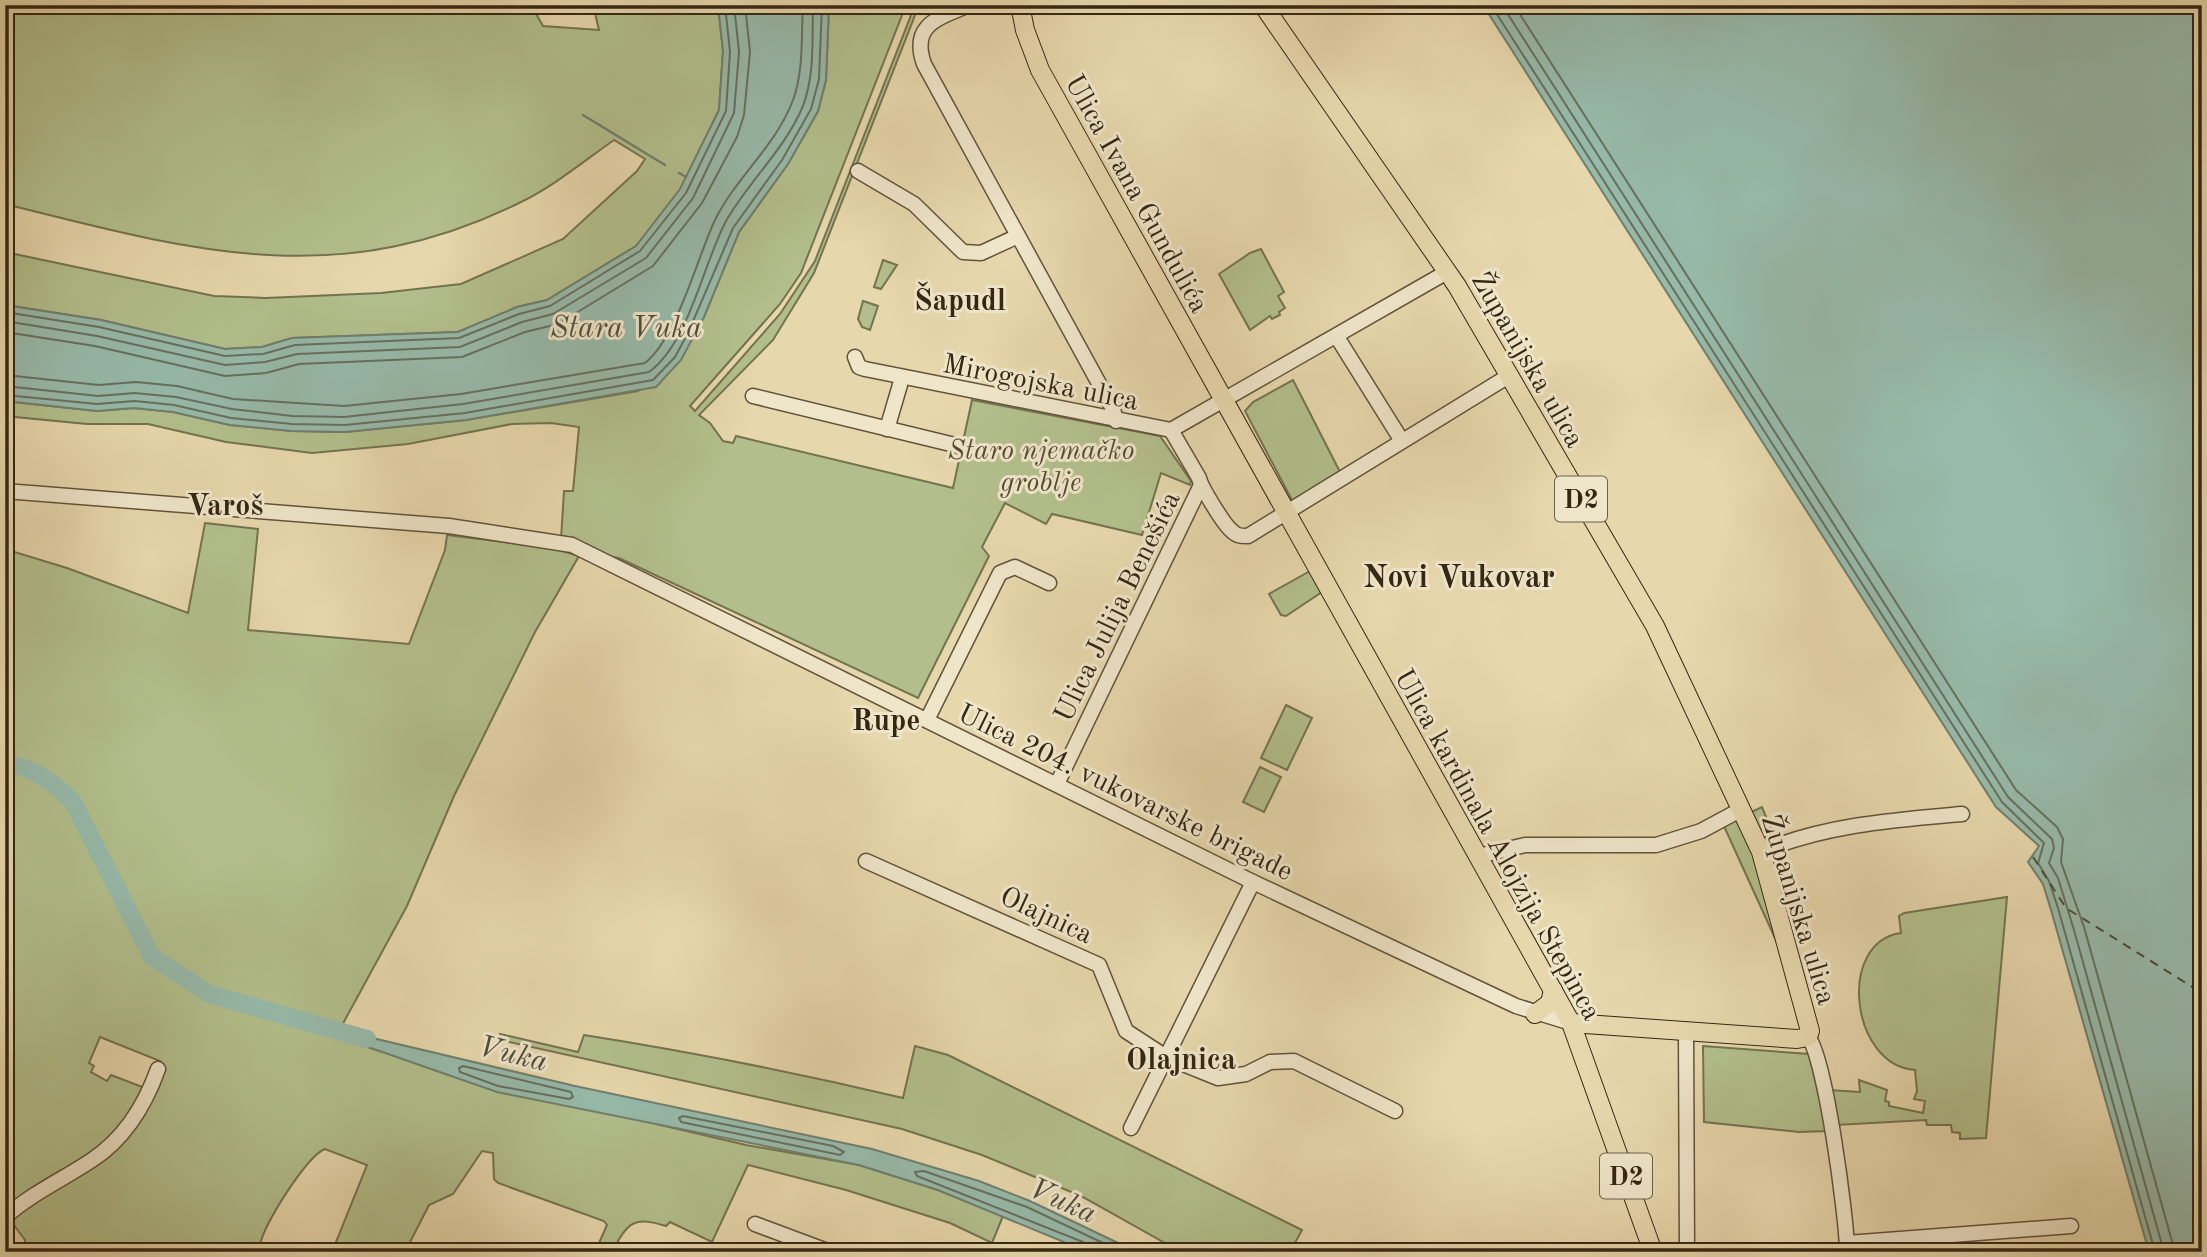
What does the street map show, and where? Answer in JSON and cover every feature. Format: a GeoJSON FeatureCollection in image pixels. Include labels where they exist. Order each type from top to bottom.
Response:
{"type":"FeatureCollection","features":[{"type":"Feature","properties":{"kind":"main road","name":"Ulica Ivana Gundulića"},"geometry":{"type":"LineString","coordinates":[[1020,5],[1024,30],[1040,70],[1223,401]]}},
{"type":"Feature","properties":{"kind":"main road","name":"Županijska ulica"},"geometry":{"type":"LineString","coordinates":[[1263,5],[1447,272],[1655,626],[1761,852],[1809,1028],[1808,1037]]}},
{"type":"Feature","properties":{"kind":"main road","name":"D2"},"geometry":{"type":"LineString","coordinates":[[1223,401],[1286,513]]}},
{"type":"Feature","properties":{"kind":"main road","name":"Ulica kardinala Alojzija Stepinca"},"geometry":{"type":"LineString","coordinates":[[1286,513],[1571,1023],[1653,1252]]}},
{"type":"Feature","properties":{"kind":"main road"},"geometry":{"type":"LineString","coordinates":[[1535,1014],[1550,1003],[1553,990]]}},
{"type":"Feature","properties":{"kind":"main road"},"geometry":{"type":"LineString","coordinates":[[1571,1023],[1808,1037]]}},
{"type":"Feature","properties":{"kind":"street"},"geometry":{"type":"LineString","coordinates":[[969,5],[929,25],[921,37],[920,54],[1113,409],[1116,421]]}},
{"type":"Feature","properties":{"kind":"street"},"geometry":{"type":"LineString","coordinates":[[858,171],[914,204],[963,252],[981,253],[1018,236]]}},
{"type":"Feature","properties":{"kind":"street"},"geometry":{"type":"LineString","coordinates":[[1447,272],[1171,430],[1199,478],[1200,486],[1211,498],[1228,528],[1238,535],[1248,536],[1507,377]]}},
{"type":"Feature","properties":{"kind":"street"},"geometry":{"type":"LineString","coordinates":[[1337,337],[1402,442]]}},
{"type":"Feature","properties":{"kind":"street","name":"Mirogojska ulica"},"geometry":{"type":"LineString","coordinates":[[855,356],[859,367],[902,378],[1171,430]]}},
{"type":"Feature","properties":{"kind":"street","name":"Mirogojska ulica"},"geometry":{"type":"LineString","coordinates":[[887,429],[902,378]]}},
{"type":"Feature","properties":{"kind":"street"},"geometry":{"type":"LineString","coordinates":[[753,396],[959,446]]}},
{"type":"Feature","properties":{"kind":"street","name":"Ulica Julija Benešića"},"geometry":{"type":"LineString","coordinates":[[1057,784],[1200,486]]}},
{"type":"Feature","properties":{"kind":"street","name":"Ulica 204. vukovarske brigade"},"geometry":{"type":"LineString","coordinates":[[5,491],[449,526],[553,540],[577,547],[1253,882],[1535,1014],[1571,1023]]}},
{"type":"Feature","properties":{"kind":"street"},"geometry":{"type":"LineString","coordinates":[[927,720],[1000,573],[1015,568],[1049,583]]}},
{"type":"Feature","properties":{"kind":"street"},"geometry":{"type":"LineString","coordinates":[[1478,856],[1525,845],[1656,845],[1701,831],[1742,809]]}},
{"type":"Feature","properties":{"kind":"street"},"geometry":{"type":"LineString","coordinates":[[1761,852],[1812,834],[1846,827],[1962,814]]}},
{"type":"Feature","properties":{"kind":"street","name":"Olajnica"},"geometry":{"type":"LineString","coordinates":[[866,861],[1099,965],[1126,1031],[1166,1057],[1218,1078],[1246,1074],[1270,1062],[1294,1061],[1395,1111]]}},
{"type":"Feature","properties":{"kind":"street"},"geometry":{"type":"LineString","coordinates":[[1131,1128],[1253,882]]}},
{"type":"Feature","properties":{"kind":"street"},"geometry":{"type":"LineString","coordinates":[[1686,1030],[1687,1252]]}},
{"type":"Feature","properties":{"kind":"street"},"geometry":{"type":"LineString","coordinates":[[1808,1037],[1814,1045],[1826,1096],[1847,1247],[2071,1226]]}},
{"type":"Feature","properties":{"kind":"street"},"geometry":{"type":"LineString","coordinates":[[5,1217],[33,1194],[93,1159],[121,1134],[140,1111],[159,1069]]}},
{"type":"Feature","properties":{"kind":"street"},"geometry":{"type":"LineString","coordinates":[[755,1224],[830,1252]]}},
{"type":"Feature","properties":{"kind":"green space"},"geometry":{"type":"Polygon","coordinates":[[[5,5],[531,5],[543,26],[599,30],[593,5],[718,5],[723,51],[719,110],[680,190],[636,246],[547,300],[517,307],[458,332],[292,338],[262,347],[225,349],[101,320],[5,305],[5,252],[214,296],[266,298],[381,293],[461,284],[563,239],[637,171],[645,159],[614,140],[533,196],[454,230],[389,247],[327,255],[264,255],[202,248],[73,221],[5,204],[5,5]]]}},
{"type":"Feature","properties":{"kind":"green space","name":"Staro njemačko groblje"},"geometry":{"type":"Polygon","coordinates":[[[829,5],[906,5],[801,273],[780,304],[690,406],[695,411],[780,314],[815,261],[915,5],[919,5],[814,273],[773,340],[699,415],[710,423],[723,441],[733,443],[736,436],[953,488],[972,400],[1160,436],[1191,481],[1190,485],[1161,473],[1142,535],[1052,514],[1046,524],[1005,503],[982,547],[989,556],[918,698],[619,558],[598,555],[561,539],[564,491],[573,491],[579,427],[551,423],[512,424],[408,444],[312,453],[226,442],[148,424],[87,424],[5,416],[5,401],[97,411],[134,408],[173,412],[230,425],[291,431],[345,432],[466,420],[638,391],[704,317],[739,232],[788,164],[818,111],[826,80],[829,5]]]}},
{"type":"Feature","properties":{"kind":"green space"},"geometry":{"type":"Polygon","coordinates":[[[1261,249],[1284,292],[1278,296],[1285,308],[1279,312],[1280,315],[1272,319],[1270,316],[1250,330],[1219,274],[1250,253],[1261,249]]]}},
{"type":"Feature","properties":{"kind":"green space"},"geometry":{"type":"Polygon","coordinates":[[[883,260],[897,265],[881,289],[874,287],[883,260]]]}},
{"type":"Feature","properties":{"kind":"green space"},"geometry":{"type":"Polygon","coordinates":[[[863,301],[878,306],[870,330],[862,327],[858,319],[863,301]]]}},
{"type":"Feature","properties":{"kind":"green space"},"geometry":{"type":"Polygon","coordinates":[[[1293,380],[1340,472],[1294,504],[1245,411],[1253,402],[1293,380]]]}},
{"type":"Feature","properties":{"kind":"green space"},"geometry":{"type":"Polygon","coordinates":[[[205,523],[258,529],[248,630],[409,644],[445,550],[447,535],[552,548],[579,556],[535,632],[454,796],[407,906],[340,1029],[368,1047],[635,1119],[746,1145],[859,1165],[938,1190],[1003,1216],[992,1243],[950,1223],[846,1190],[748,1165],[712,1242],[670,1222],[666,1226],[639,1222],[627,1228],[612,1252],[595,1252],[607,1225],[604,1221],[498,1183],[494,1179],[493,1153],[482,1151],[453,1194],[429,1205],[405,1252],[332,1252],[367,1165],[325,1149],[317,1154],[297,1177],[277,1208],[260,1245],[267,1252],[182,1252],[180,1247],[171,1252],[25,1252],[25,1240],[5,1213],[5,549],[67,568],[188,613],[205,523]],[[100,1037],[89,1063],[94,1066],[91,1072],[107,1081],[111,1075],[150,1090],[160,1061],[100,1037]]]}},
{"type":"Feature","properties":{"kind":"green space"},"geometry":{"type":"Polygon","coordinates":[[[1310,571],[1322,592],[1286,616],[1281,615],[1269,594],[1310,571]]]}},
{"type":"Feature","properties":{"kind":"green space"},"geometry":{"type":"Polygon","coordinates":[[[1286,705],[1312,718],[1287,770],[1261,758],[1286,705]]]}},
{"type":"Feature","properties":{"kind":"green space"},"geometry":{"type":"Polygon","coordinates":[[[1260,767],[1281,777],[1264,812],[1243,802],[1260,767]]]}},
{"type":"Feature","properties":{"kind":"green space"},"geometry":{"type":"Polygon","coordinates":[[[1762,807],[1775,839],[1760,836],[1749,813],[1762,807]]]}},
{"type":"Feature","properties":{"kind":"green space"},"geometry":{"type":"Polygon","coordinates":[[[1735,819],[1742,821],[1759,858],[1779,947],[1723,824],[1735,819]]]}},
{"type":"Feature","properties":{"kind":"green space"},"geometry":{"type":"Polygon","coordinates":[[[2007,897],[1986,1138],[1960,1139],[1960,1133],[1952,1132],[1951,1125],[1927,1125],[1926,1120],[1836,1125],[1829,1090],[1860,1092],[1859,1080],[1887,1090],[1885,1101],[1889,1102],[1889,1106],[1923,1113],[1925,1101],[1914,1099],[1917,1091],[1915,1070],[1893,1063],[1877,1048],[1865,1027],[1860,1003],[1860,979],[1867,958],[1880,941],[1901,933],[1899,916],[1904,913],[2007,897]]]}},
{"type":"Feature","properties":{"kind":"green space"},"geometry":{"type":"Polygon","coordinates":[[[500,1034],[578,1052],[584,1035],[745,1064],[903,1098],[915,1046],[948,1055],[1302,1230],[1290,1252],[1181,1252],[1081,1196],[982,1155],[902,1129],[500,1040],[500,1034]]]}},
{"type":"Feature","properties":{"kind":"green space"},"geometry":{"type":"Polygon","coordinates":[[[1703,1046],[1809,1054],[1827,1131],[1799,1132],[1704,1122],[1703,1046]]]}},
{"type":"Feature","properties":{"kind":"water","name":"Stara Vuka"},"geometry":{"type":"Polygon","coordinates":[[[718,5],[829,5],[826,80],[818,111],[788,164],[739,232],[704,317],[681,360],[656,387],[466,420],[345,432],[291,431],[230,425],[173,412],[134,408],[97,411],[5,401],[5,305],[101,320],[225,349],[262,347],[292,338],[458,332],[517,307],[547,300],[636,246],[680,189],[719,110],[723,51],[718,5]]]}},
{"type":"Feature","properties":{"kind":"water"},"geometry":{"type":"Polygon","coordinates":[[[1483,5],[2202,5],[2202,1252],[2149,1252],[2043,884],[2028,862],[2039,846],[1996,807],[1483,5]]]}},
{"type":"Feature","properties":{"kind":"water"},"geometry":{"type":"Polygon","coordinates":[[[347,1032],[575,1086],[872,1149],[979,1181],[1030,1201],[1137,1252],[1088,1252],[938,1190],[859,1165],[497,1092],[368,1047],[347,1032]]]}},
{"type":"Feature","properties":{"kind":"waterway"},"geometry":{"type":"LineString","coordinates":[[583,115],[665,165]]}},
{"type":"Feature","properties":{"kind":"waterway"},"geometry":{"type":"LineString","coordinates":[[679,173],[686,177]]}},
{"type":"Feature","properties":{"kind":"waterway","name":"Vuka"},"geometry":{"type":"LineString","coordinates":[[5,763],[25,768],[42,777],[73,802],[152,957],[209,994],[367,1039]]}},
{"type":"Feature","properties":{"kind":"ferry route"},"geometry":{"type":"LineString","coordinates":[[2033,857],[2066,908],[2202,993]]}},
{"type":"Feature","properties":{"kind":"district","name":"Šapudl"},"geometry":{"type":"Point","coordinates":[960,300]}},
{"type":"Feature","properties":{"kind":"district","name":"Varoš"},"geometry":{"type":"Point","coordinates":[225,505]}},
{"type":"Feature","properties":{"kind":"district","name":"Novi Vukovar"},"geometry":{"type":"Point","coordinates":[1459,576]}},
{"type":"Feature","properties":{"kind":"district","name":"Rupe"},"geometry":{"type":"Point","coordinates":[886,720]}},
{"type":"Feature","properties":{"kind":"district","name":"Olajnica"},"geometry":{"type":"Point","coordinates":[1181,1059]}}]}
